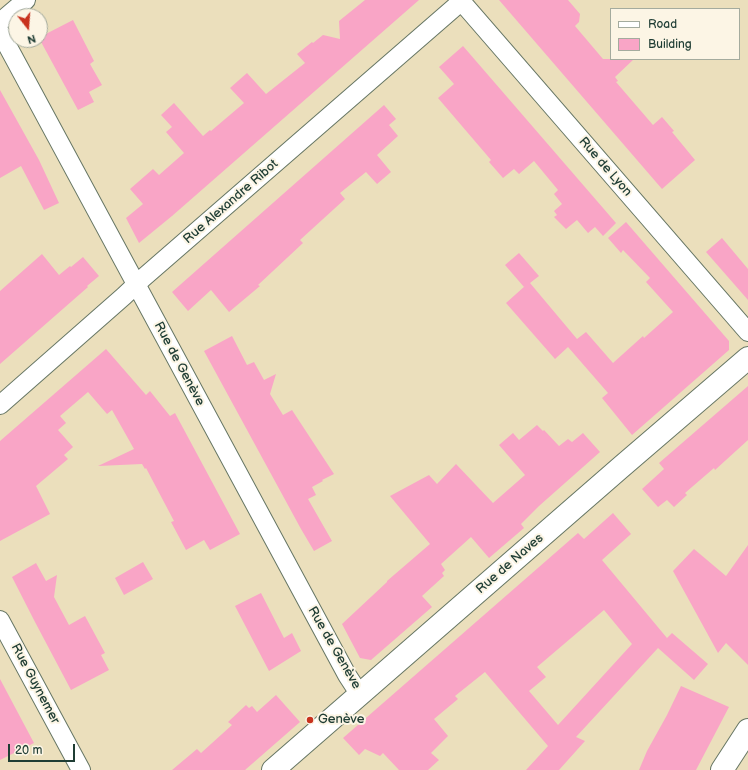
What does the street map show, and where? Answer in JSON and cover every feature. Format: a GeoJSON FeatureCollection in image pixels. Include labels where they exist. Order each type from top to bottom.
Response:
{"type":"FeatureCollection","features":[{"type":"Feature","properties":{"kind":"main road","name":"Rue de Naves"},"geometry":{"type":"LineString","coordinates":[[273,770],[748,358]]}},
{"type":"Feature","properties":{"kind":"main road"},"geometry":{"type":"LineString","coordinates":[[722,770],[748,730]]}},
{"type":"Feature","properties":{"kind":"main road"},"geometry":{"type":"LineString","coordinates":[[741,770],[748,755]]}},
{"type":"Feature","properties":{"kind":"street"},"geometry":{"type":"LineString","coordinates":[[0,22],[26,0]]}},
{"type":"Feature","properties":{"kind":"street","name":"Rue Alexandre Ribot"},"geometry":{"type":"LineString","coordinates":[[0,405],[136,284],[462,1]]}},
{"type":"Feature","properties":{"kind":"street","name":"Rue de Lyon"},"geometry":{"type":"LineString","coordinates":[[462,1],[748,332]]}},
{"type":"Feature","properties":{"kind":"street","name":"Rue de Genève"},"geometry":{"type":"LineString","coordinates":[[0,32],[347,675],[360,695]]}},
{"type":"Feature","properties":{"kind":"street","name":"Rue Guynemer"},"geometry":{"type":"LineString","coordinates":[[0,620],[81,770]]}},
{"type":"Feature","properties":{"kind":"building"},"geometry":{"type":"Polygon","coordinates":[[[365,0],[419,0],[172,216],[139,243],[126,218],[143,204],[130,189],[153,169],[159,175],[184,153],[166,132],[172,127],[161,115],[174,103],[203,136],[244,103],[230,88],[247,73],[266,94],[305,63],[297,54],[312,42],[313,43],[323,35],[340,39],[339,21],[365,0]]]}},
{"type":"Feature","properties":{"kind":"building"},"geometry":{"type":"Polygon","coordinates":[[[499,0],[568,0],[580,14],[579,22],[575,26],[603,59],[633,60],[615,77],[618,81],[616,82],[653,125],[662,117],[695,160],[662,189],[499,0]]]}},
{"type":"Feature","properties":{"kind":"building"},"geometry":{"type":"Polygon","coordinates":[[[73,20],[94,61],[90,64],[102,85],[89,92],[94,102],[78,110],[44,48],[48,48],[48,33],[73,20]]]}},
{"type":"Feature","properties":{"kind":"building"},"geometry":{"type":"Polygon","coordinates":[[[463,46],[616,223],[603,236],[595,227],[588,233],[577,220],[566,229],[554,217],[557,215],[554,211],[562,204],[554,194],[558,190],[534,161],[519,174],[514,169],[503,178],[489,162],[491,160],[438,98],[454,84],[439,67],[463,46]]]}},
{"type":"Feature","properties":{"kind":"building"},"geometry":{"type":"Polygon","coordinates":[[[0,90],[39,160],[59,203],[44,210],[21,166],[0,178],[0,90]]]}},
{"type":"Feature","properties":{"kind":"building"},"geometry":{"type":"Polygon","coordinates":[[[384,105],[396,119],[389,125],[398,136],[377,155],[391,172],[377,184],[366,172],[340,193],[345,199],[300,240],[303,243],[258,285],[260,286],[229,312],[211,290],[188,311],[172,292],[384,105]]]}},
{"type":"Feature","properties":{"kind":"building"},"geometry":{"type":"Polygon","coordinates":[[[626,222],[729,341],[729,350],[632,435],[602,398],[608,393],[568,347],[555,359],[506,303],[524,287],[505,265],[519,253],[539,276],[530,283],[577,339],[586,332],[613,363],[673,312],[646,282],[650,278],[623,250],[621,253],[608,238],[626,222]]]}},
{"type":"Feature","properties":{"kind":"building"},"geometry":{"type":"Polygon","coordinates":[[[722,238],[748,269],[748,300],[706,252],[722,238]]]}},
{"type":"Feature","properties":{"kind":"building"},"geometry":{"type":"Polygon","coordinates":[[[42,254],[59,275],[83,257],[99,276],[0,364],[0,291],[42,254]]]}},
{"type":"Feature","properties":{"kind":"building"},"geometry":{"type":"Polygon","coordinates":[[[232,336],[247,365],[254,362],[264,380],[276,374],[270,394],[283,415],[292,410],[334,474],[312,487],[316,495],[308,499],[332,541],[314,551],[204,351],[232,336]]]}},
{"type":"Feature","properties":{"kind":"building"},"geometry":{"type":"Polygon","coordinates":[[[106,349],[146,395],[150,391],[170,416],[175,413],[240,534],[210,550],[204,540],[186,550],[171,522],[174,521],[146,468],[145,469],[142,464],[98,466],[134,449],[112,410],[107,414],[88,392],[60,416],[66,423],[58,430],[73,447],[64,455],[68,459],[36,486],[50,514],[0,541],[0,441],[106,349]]]}},
{"type":"Feature","properties":{"kind":"building"},"geometry":{"type":"Polygon","coordinates":[[[748,386],[748,440],[715,470],[714,468],[685,493],[687,495],[674,507],[667,500],[658,507],[642,489],[664,469],[659,463],[748,386]]]}},
{"type":"Feature","properties":{"kind":"building"},"geometry":{"type":"Polygon","coordinates":[[[537,425],[543,431],[544,430],[559,446],[568,439],[572,442],[583,433],[600,452],[539,506],[521,524],[524,528],[489,558],[471,537],[441,564],[445,570],[442,573],[444,576],[422,596],[432,607],[371,660],[360,658],[342,624],[387,581],[430,544],[390,496],[429,475],[437,484],[456,464],[493,503],[525,475],[499,445],[513,433],[519,440],[537,425]]]}},
{"type":"Feature","properties":{"kind":"building"},"geometry":{"type":"Polygon","coordinates":[[[613,513],[631,534],[602,560],[667,638],[672,633],[708,664],[694,680],[658,648],[576,737],[585,741],[559,770],[526,770],[548,746],[485,672],[455,696],[458,699],[434,719],[448,736],[431,753],[439,760],[428,770],[399,770],[383,753],[380,756],[365,749],[359,755],[343,738],[578,533],[584,539],[613,513]],[[604,610],[537,667],[546,677],[529,691],[558,725],[632,644],[604,610]]]}},
{"type":"Feature","properties":{"kind":"building"},"geometry":{"type":"Polygon","coordinates":[[[748,545],[748,665],[726,643],[718,653],[673,571],[694,549],[726,576],[748,545]]]}},
{"type":"Feature","properties":{"kind":"building"},"geometry":{"type":"Polygon","coordinates":[[[143,562],[153,579],[124,595],[115,578],[143,562]]]}},
{"type":"Feature","properties":{"kind":"building"},"geometry":{"type":"Polygon","coordinates":[[[36,563],[46,581],[57,575],[54,597],[69,625],[85,616],[105,653],[101,655],[109,670],[71,690],[12,577],[36,563]]]}},
{"type":"Feature","properties":{"kind":"building"},"geometry":{"type":"Polygon","coordinates":[[[261,593],[284,638],[292,633],[301,651],[269,671],[235,606],[261,593]]]}},
{"type":"Feature","properties":{"kind":"building"},"geometry":{"type":"Polygon","coordinates":[[[0,679],[34,743],[0,760],[0,679]]]}},
{"type":"Feature","properties":{"kind":"building"},"geometry":{"type":"Polygon","coordinates":[[[681,686],[729,707],[696,770],[639,770],[647,751],[681,686]]]}},
{"type":"Feature","properties":{"kind":"building"},"geometry":{"type":"Polygon","coordinates":[[[276,695],[300,722],[245,770],[172,770],[197,749],[201,753],[232,725],[228,722],[246,705],[249,708],[252,706],[257,712],[276,695]]]}},
{"type":"Feature","properties":{"kind":"place","name":"Genève"},"geometry":{"type":"Point","coordinates":[310,720]}}]}
